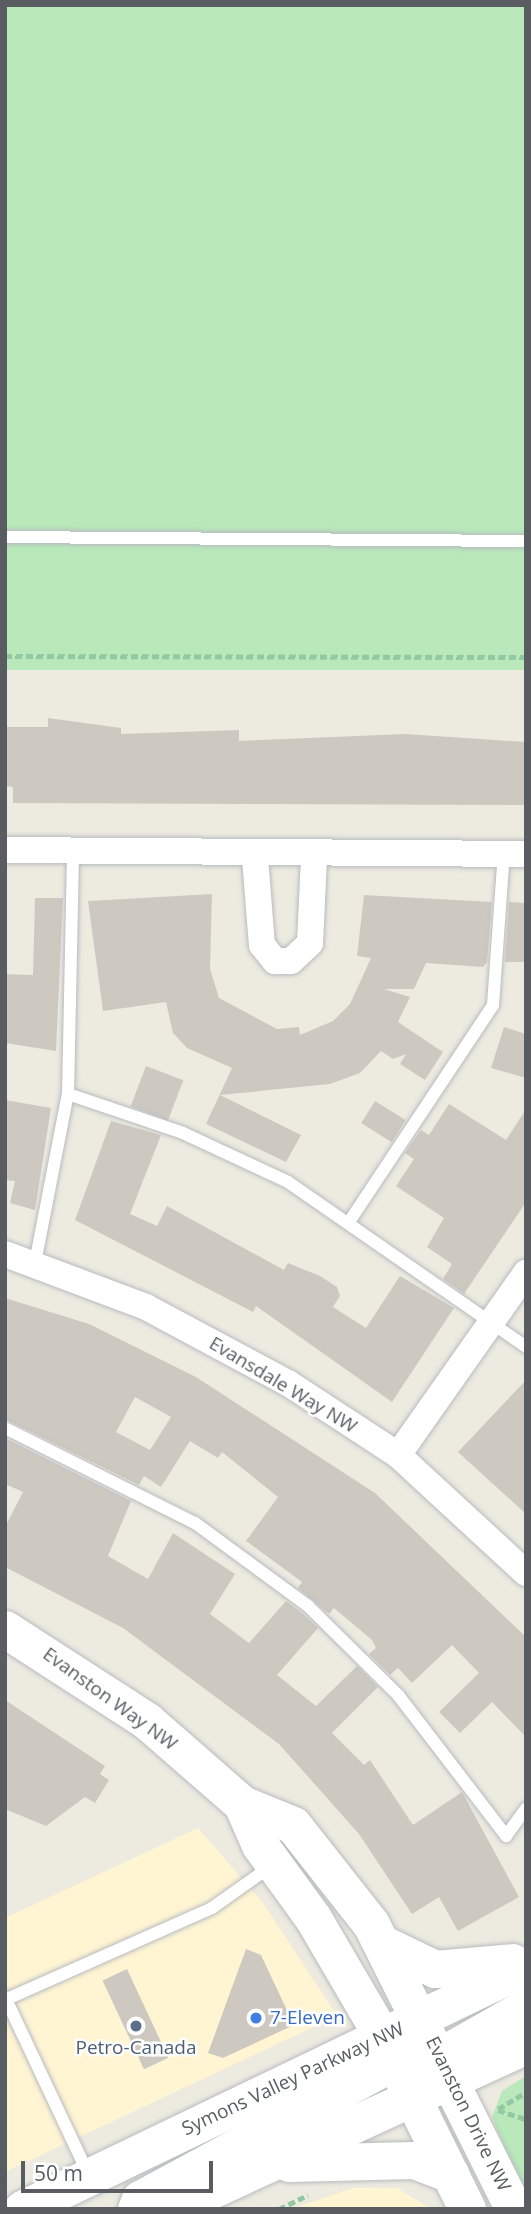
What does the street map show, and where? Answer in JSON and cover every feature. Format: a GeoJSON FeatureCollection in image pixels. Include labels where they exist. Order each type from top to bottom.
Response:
{"type":"FeatureCollection","features":[{"type":"Feature","properties":{"kind":"main road","name":"Evanston Way NW"},"geometry":{"type":"LineString","coordinates":[[5,1629],[148,1721],[242,1804],[293,1825],[382,1943],[422,2018]]}},
{"type":"Feature","properties":{"kind":"main road","name":"Evanston Way NW"},"geometry":{"type":"LineString","coordinates":[[242,1804],[274,1864],[389,2048]]}},
{"type":"Feature","properties":{"kind":"main road"},"geometry":{"type":"LineString","coordinates":[[382,1943],[435,1969],[526,1959]]}},
{"type":"Feature","properties":{"kind":"main road","name":"Symons Valley Parkway NW"},"geometry":{"type":"LineString","coordinates":[[422,2018],[526,1967]]}},
{"type":"Feature","properties":{"kind":"main road"},"geometry":{"type":"LineString","coordinates":[[170,2209],[276,2164],[414,2099],[444,2069],[526,2007]]}},
{"type":"Feature","properties":{"kind":"main road"},"geometry":{"type":"LineString","coordinates":[[136,2209],[140,2199],[389,2048],[411,2048],[422,2018]]}},
{"type":"Feature","properties":{"kind":"main road","name":"Evanston Drive NW"},"geometry":{"type":"LineString","coordinates":[[422,2018],[444,2069],[514,2209]]}},
{"type":"Feature","properties":{"kind":"main road"},"geometry":{"type":"LineString","coordinates":[[444,2069],[526,2045]]}},
{"type":"Feature","properties":{"kind":"main road"},"geometry":{"type":"LineString","coordinates":[[389,2048],[467,2209]]}},
{"type":"Feature","properties":{"kind":"main road","name":"Symons Valley Parkway NW"},"geometry":{"type":"LineString","coordinates":[[22,2209],[89,2176],[389,2048]]}},
{"type":"Feature","properties":{"kind":"main road"},"geometry":{"type":"LineString","coordinates":[[276,2164],[414,2160],[450,2174]]}},
{"type":"Feature","properties":{"kind":"street"},"geometry":{"type":"LineString","coordinates":[[5,850],[314,857],[515,853]]}},
{"type":"Feature","properties":{"kind":"street"},"geometry":{"type":"LineString","coordinates":[[255,856],[262,945],[275,961],[291,961],[310,943],[314,857]]}},
{"type":"Feature","properties":{"kind":"street","name":"Evansdale Way NW"},"geometry":{"type":"LineString","coordinates":[[5,1254],[35,1263],[146,1307],[288,1383],[398,1455],[526,1573]]}},
{"type":"Feature","properties":{"kind":"street"},"geometry":{"type":"LineString","coordinates":[[398,1455],[526,1273]]}},
{"type":"Feature","properties":{"kind":"lane"},"geometry":{"type":"LineString","coordinates":[[5,537],[526,541]]}},
{"type":"Feature","properties":{"kind":"lane"},"geometry":{"type":"LineString","coordinates":[[35,1263],[68,1094],[73,850]]}},
{"type":"Feature","properties":{"kind":"lane"},"geometry":{"type":"LineString","coordinates":[[349,1222],[493,1005],[515,853]]}},
{"type":"Feature","properties":{"kind":"lane"},"geometry":{"type":"LineString","coordinates":[[68,1094],[183,1133],[288,1182],[494,1320],[526,1347]]}},
{"type":"Feature","properties":{"kind":"lane"},"geometry":{"type":"LineString","coordinates":[[5,1428],[195,1523],[308,1606],[398,1695],[506,1836],[526,1808]]}},
{"type":"Feature","properties":{"kind":"lane"},"geometry":{"type":"LineString","coordinates":[[89,2176],[7,1997],[212,1908],[274,1864]]}},
{"type":"Feature","properties":{"kind":"path"},"geometry":{"type":"LineString","coordinates":[[5,656],[526,657]]}},
{"type":"Feature","properties":{"kind":"path"},"geometry":{"type":"LineString","coordinates":[[526,2092],[497,2109],[526,2119]]}},
{"type":"Feature","properties":{"kind":"shaded area"},"geometry":{"type":"Polygon","coordinates":[[[198,1828],[263,1903],[337,2016],[5,2172],[5,1918],[198,1828]]]}},
{"type":"Feature","properties":{"kind":"shaded area"},"geometry":{"type":"Polygon","coordinates":[[[353,2188],[397,2188],[431,2209],[291,2209],[353,2188]]]}},
{"type":"Feature","properties":{"kind":"green space"},"geometry":{"type":"Polygon","coordinates":[[[5,5],[526,5],[526,670],[5,670],[5,5]]]}},
{"type":"Feature","properties":{"kind":"green space"},"geometry":{"type":"Polygon","coordinates":[[[526,2076],[526,2201],[492,2117],[502,2091],[526,2076]]]}},
{"type":"Feature","properties":{"kind":"building"},"geometry":{"type":"Polygon","coordinates":[[[48,718],[121,728],[121,734],[239,730],[239,741],[405,734],[526,742],[526,805],[13,803],[13,787],[7,786],[6,727],[48,727],[48,718]]]}},
{"type":"Feature","properties":{"kind":"building"},"geometry":{"type":"Polygon","coordinates":[[[212,894],[210,969],[219,998],[277,1029],[299,1027],[300,1035],[333,1021],[350,1004],[371,958],[357,956],[364,895],[492,902],[487,962],[483,967],[426,963],[414,989],[384,989],[410,997],[398,1022],[443,1052],[425,1080],[400,1064],[406,1054],[393,1059],[381,1051],[360,1073],[330,1084],[220,1095],[301,1135],[286,1162],[206,1124],[232,1068],[187,1048],[173,1033],[166,1002],[103,1011],[88,901],[212,894]]]}},
{"type":"Feature","properties":{"kind":"building"},"geometry":{"type":"Polygon","coordinates":[[[35,898],[63,898],[56,1051],[5,1043],[5,974],[33,975],[35,898]]]}},
{"type":"Feature","properties":{"kind":"building"},"geometry":{"type":"Polygon","coordinates":[[[509,902],[526,903],[526,962],[505,962],[509,902]]]}},
{"type":"Feature","properties":{"kind":"building"},"geometry":{"type":"Polygon","coordinates":[[[504,1027],[526,1034],[526,1078],[491,1068],[504,1027]]]}},
{"type":"Feature","properties":{"kind":"building"},"geometry":{"type":"Polygon","coordinates":[[[146,1066],[183,1080],[168,1120],[131,1106],[146,1066]]]}},
{"type":"Feature","properties":{"kind":"building"},"geometry":{"type":"Polygon","coordinates":[[[5,1100],[51,1108],[35,1210],[10,1203],[15,1181],[5,1180],[5,1100]]]}},
{"type":"Feature","properties":{"kind":"building"},"geometry":{"type":"Polygon","coordinates":[[[375,1101],[406,1120],[392,1142],[361,1123],[375,1101]]]}},
{"type":"Feature","properties":{"kind":"building"},"geometry":{"type":"Polygon","coordinates":[[[449,1104],[506,1140],[526,1109],[526,1202],[464,1294],[443,1279],[452,1264],[427,1247],[444,1218],[396,1186],[414,1159],[405,1153],[421,1130],[429,1135],[449,1104]]]}},
{"type":"Feature","properties":{"kind":"building"},"geometry":{"type":"Polygon","coordinates":[[[111,1121],[161,1135],[130,1214],[157,1226],[167,1206],[284,1270],[288,1263],[320,1276],[337,1287],[340,1296],[333,1307],[366,1328],[400,1276],[454,1308],[392,1402],[256,1306],[253,1312],[75,1220],[111,1121]]]}},
{"type":"Feature","properties":{"kind":"building"},"geometry":{"type":"Polygon","coordinates":[[[5,1298],[89,1324],[196,1377],[375,1493],[526,1637],[526,1737],[492,1702],[460,1733],[439,1712],[479,1673],[452,1645],[412,1683],[398,1668],[390,1675],[369,1654],[376,1648],[372,1640],[334,1608],[329,1614],[298,1588],[302,1582],[246,1541],[278,1497],[222,1452],[218,1458],[190,1441],[161,1487],[144,1476],[139,1485],[5,1419],[5,1298]],[[135,1397],[116,1432],[150,1450],[171,1417],[135,1397]]]}},
{"type":"Feature","properties":{"kind":"building"},"geometry":{"type":"Polygon","coordinates":[[[526,1380],[526,1514],[458,1452],[526,1380]]]}},
{"type":"Feature","properties":{"kind":"building"},"geometry":{"type":"Polygon","coordinates":[[[5,1438],[131,1501],[108,1556],[148,1579],[173,1533],[235,1574],[210,1614],[249,1643],[286,1601],[302,1613],[318,1628],[277,1675],[316,1706],[357,1666],[378,1687],[332,1733],[364,1765],[370,1760],[413,1825],[462,1792],[519,1897],[458,1931],[439,1897],[412,1914],[359,1834],[279,1744],[123,1628],[5,1567],[5,1527],[23,1492],[5,1484],[5,1438]]]}},
{"type":"Feature","properties":{"kind":"building"},"geometry":{"type":"Polygon","coordinates":[[[5,1700],[105,1766],[100,1774],[109,1780],[95,1803],[85,1797],[46,1826],[5,1809],[5,1700]]]}},
{"type":"Feature","properties":{"kind":"building"},"geometry":{"type":"Polygon","coordinates":[[[246,1949],[261,1955],[294,2025],[223,2058],[208,2053],[246,1949]]]}},
{"type":"Feature","properties":{"kind":"building"},"geometry":{"type":"Polygon","coordinates":[[[127,1969],[168,2058],[144,2069],[103,1980],[127,1969]]]}},
{"type":"Feature","properties":{"kind":"place","name":"7-Eleven"},"geometry":{"type":"Point","coordinates":[256,2018]}},
{"type":"Feature","properties":{"kind":"place","name":"Petro-Canada"},"geometry":{"type":"Point","coordinates":[136,2026]}}]}
